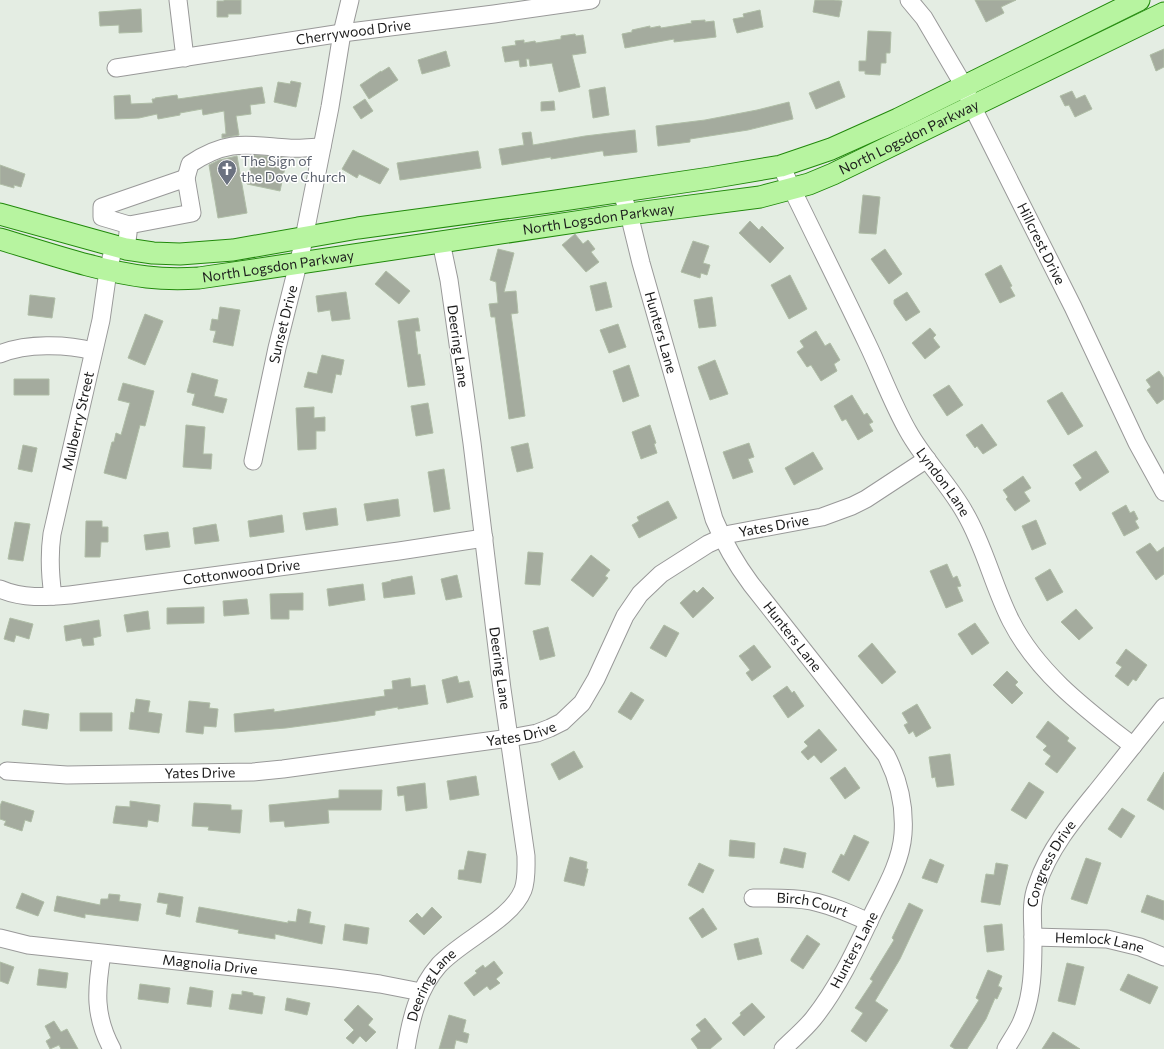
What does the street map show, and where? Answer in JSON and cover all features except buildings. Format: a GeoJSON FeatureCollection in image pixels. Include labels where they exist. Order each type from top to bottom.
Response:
{"type":"FeatureCollection","features":[{"type":"Feature","properties":{"kind":"main road","name":"North Logsdon Parkway"},"geometry":{"type":"LineString","coordinates":[[0,214],[120,248],[153,253],[180,254],[233,250],[373,226],[622,191],[781,166],[832,149],[898,119],[1139,0]]}},
{"type":"Feature","properties":{"kind":"main road","name":"North Logsdon Parkway"},"geometry":{"type":"LineString","coordinates":[[0,239],[108,271],[146,277],[173,279],[199,278],[628,214],[760,197],[792,189],[833,174],[1164,13]]}},
{"type":"Feature","properties":{"kind":"street"},"geometry":{"type":"LineString","coordinates":[[178,0],[184,58]]}},
{"type":"Feature","properties":{"kind":"street","name":"Sunset Drive"},"geometry":{"type":"LineString","coordinates":[[253,461],[299,262],[330,107],[342,33],[350,0]]}},
{"type":"Feature","properties":{"kind":"street","name":"Cherrywood Drive"},"geometry":{"type":"LineString","coordinates":[[116,68],[342,33],[591,0]]}},
{"type":"Feature","properties":{"kind":"street","name":"Hillcrest Drive"},"geometry":{"type":"LineString","coordinates":[[909,0],[924,18],[964,86],[972,106],[1067,294],[1137,443],[1164,492]]}},
{"type":"Feature","properties":{"kind":"street"},"geometry":{"type":"LineString","coordinates":[[186,178],[102,207],[102,217],[130,225],[192,213],[186,178],[190,164],[204,155],[230,146],[249,144],[288,148],[322,147]]}},
{"type":"Feature","properties":{"kind":"street","name":"Lyndon Lane"},"geometry":{"type":"LineString","coordinates":[[781,166],[867,342],[900,416],[916,444],[955,497],[973,526],[997,591],[1012,622],[1030,652],[1052,678],[1076,701],[1133,746]]}},
{"type":"Feature","properties":{"kind":"street","name":"Hunters Lane"},"geometry":{"type":"LineString","coordinates":[[622,191],[714,520],[722,538],[736,564],[751,584],[886,755],[894,769],[899,784],[903,818],[902,841],[900,852],[892,874],[869,922],[831,993],[814,1019],[783,1049]]}},
{"type":"Feature","properties":{"kind":"street","name":"Mulberry Street"},"geometry":{"type":"LineString","coordinates":[[53,596],[50,573],[50,549],[52,534],[100,320],[108,271],[130,225]]}},
{"type":"Feature","properties":{"kind":"street","name":"Deering Lane"},"geometry":{"type":"LineString","coordinates":[[406,1049],[411,1019],[421,992],[429,978],[440,965],[464,943],[504,914],[516,903],[523,889],[526,873],[526,856],[494,629],[484,538],[449,280],[441,242]]}},
{"type":"Feature","properties":{"kind":"street"},"geometry":{"type":"LineString","coordinates":[[0,354],[15,349],[41,346],[84,348],[93,351]]}},
{"type":"Feature","properties":{"kind":"street","name":"Yates Drive"},"geometry":{"type":"LineString","coordinates":[[7,771],[67,775],[253,772],[510,738],[537,733],[562,722],[582,703],[590,691],[618,629],[632,604],[661,574],[684,558],[708,544],[722,538],[741,532],[838,513],[866,499],[926,459]]}},
{"type":"Feature","properties":{"kind":"street","name":"Cottonwood Drive"},"geometry":{"type":"LineString","coordinates":[[0,589],[22,596],[53,596],[399,551],[484,538]]}},
{"type":"Feature","properties":{"kind":"street","name":"Congress Drive"},"geometry":{"type":"LineString","coordinates":[[1006,1049],[1021,1024],[1026,1008],[1032,976],[1032,906],[1036,885],[1052,850],[1164,708]]}},
{"type":"Feature","properties":{"kind":"street","name":"Birch Court"},"geometry":{"type":"LineString","coordinates":[[752,898],[812,901],[821,903],[869,922]]}},
{"type":"Feature","properties":{"kind":"street","name":"Hemlock Lane"},"geometry":{"type":"LineString","coordinates":[[1033,937],[1108,939],[1140,947],[1164,957]]}},
{"type":"Feature","properties":{"kind":"street","name":"Magnolia Drive"},"geometry":{"type":"LineString","coordinates":[[0,938],[28,945],[335,978],[380,984],[421,992]]}},
{"type":"Feature","properties":{"kind":"street"},"geometry":{"type":"LineString","coordinates":[[102,954],[97,990],[99,1013],[102,1026],[112,1049]]}},
{"type":"Feature","properties":{"kind":"place","name":"The Sign of the Dove Church"},"geometry":{"type":"Point","coordinates":[227,186]}}]}
